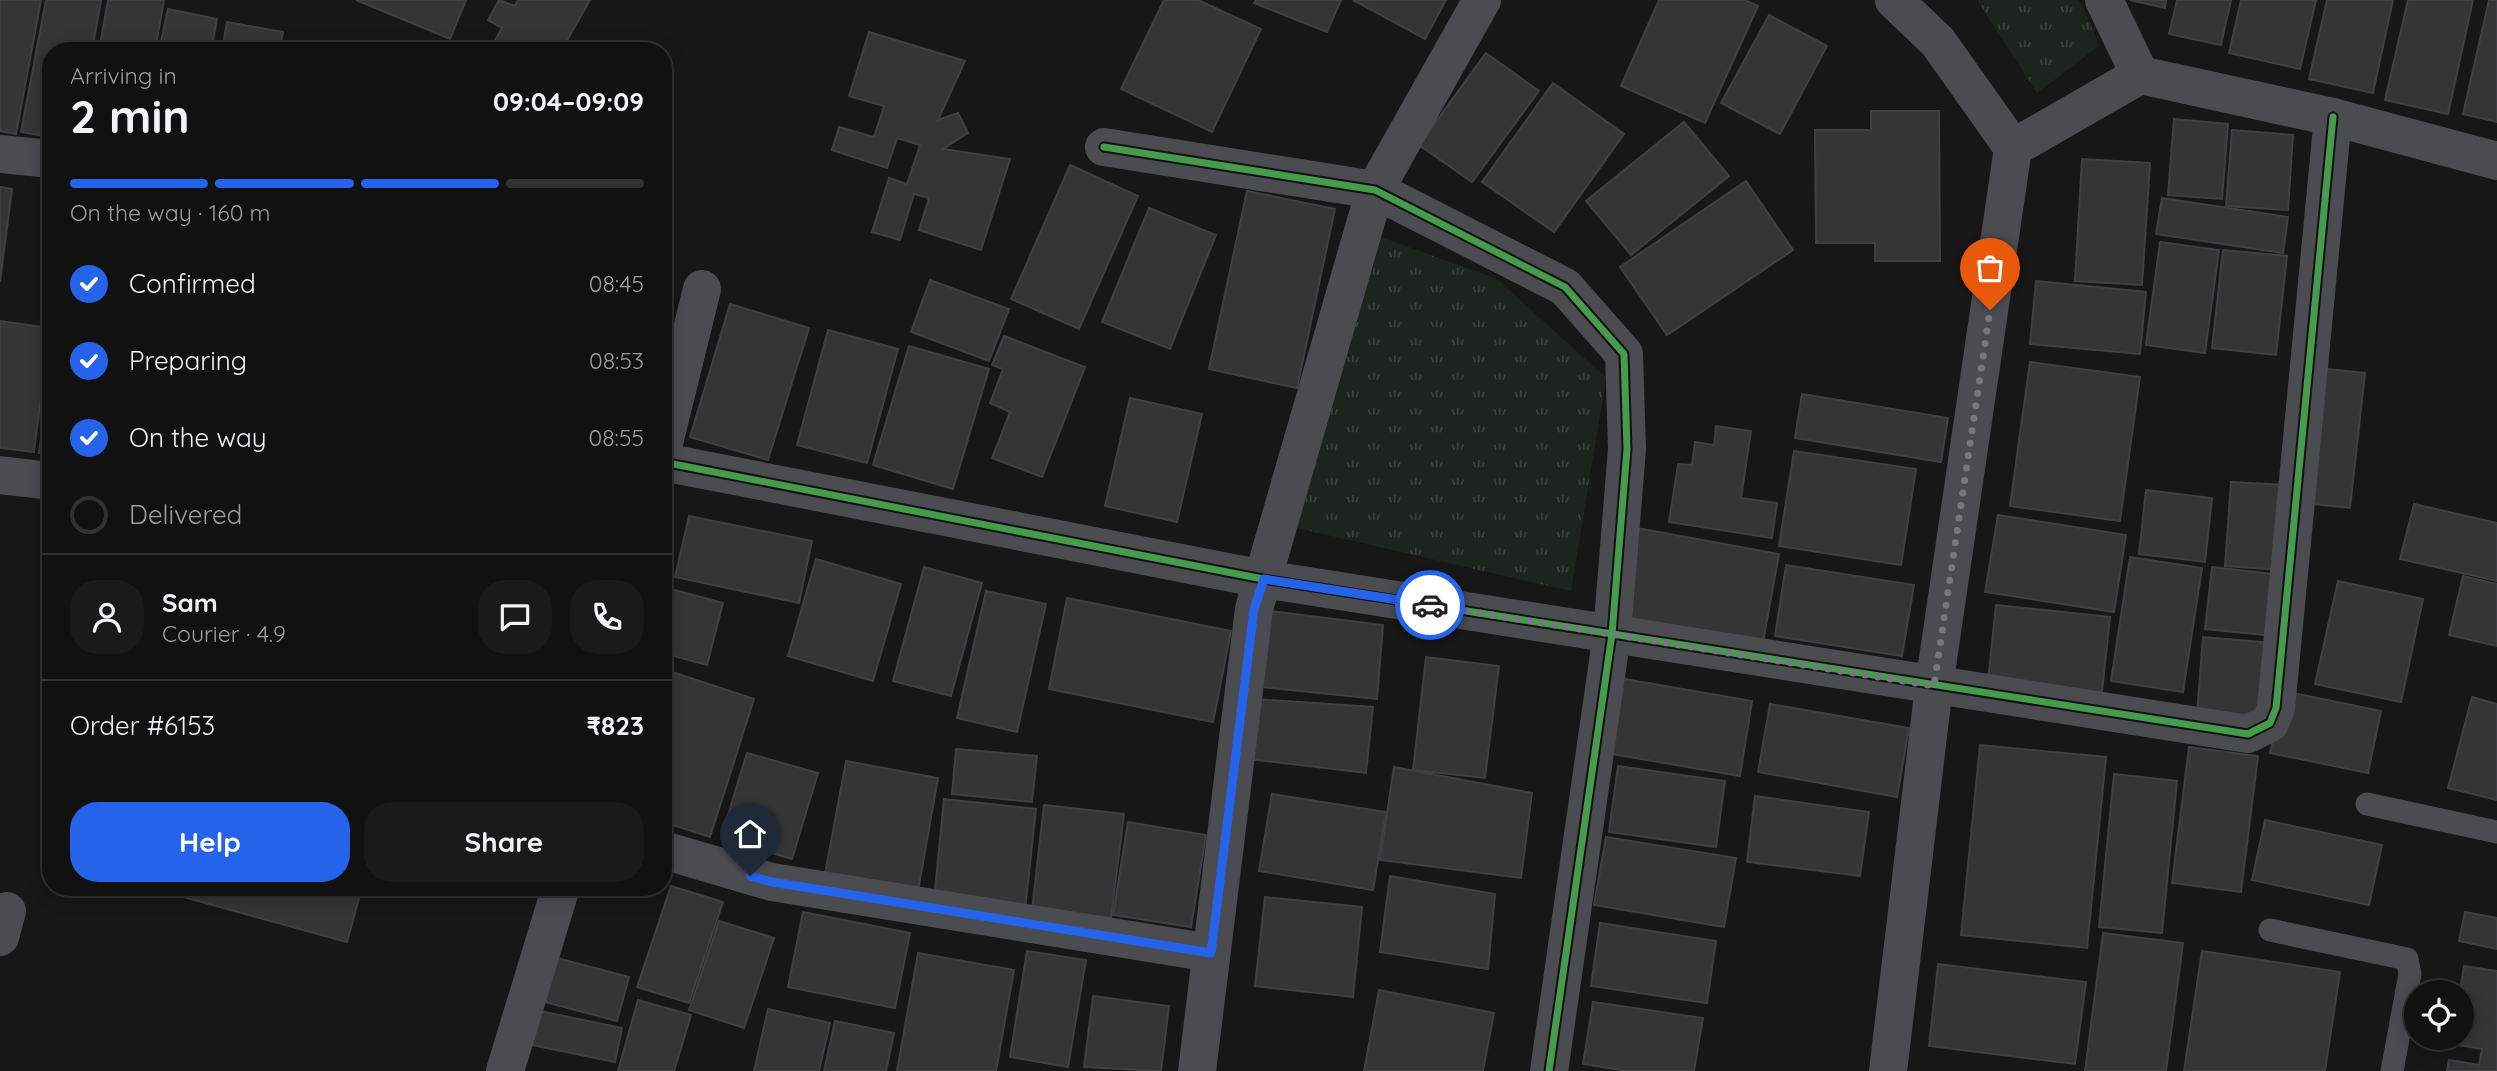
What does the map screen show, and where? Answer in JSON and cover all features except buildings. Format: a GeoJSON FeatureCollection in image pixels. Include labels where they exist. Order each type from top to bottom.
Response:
{"type":"FeatureCollection","features":[{"type":"Feature","properties":{"kind":"street"},"geometry":{"type":"LineString","coordinates":[[1197,1071],[1254,609],[1376,190],[1482,0]]}},
{"type":"Feature","properties":{"kind":"street"},"geometry":{"type":"LineString","coordinates":[[1888,1071],[1934,686],[2013,148],[1938,42],[1895,0]]}},
{"type":"Feature","properties":{"kind":"street"},"geometry":{"type":"LineString","coordinates":[[2104,0],[2140,75]]}},
{"type":"Feature","properties":{"kind":"street"},"geometry":{"type":"LineString","coordinates":[[2013,148],[2140,75],[2333,117],[2497,161]]}},
{"type":"Feature","properties":{"kind":"street"},"geometry":{"type":"LineString","coordinates":[[672,464],[1264,579],[2248,734],[2270,723],[2276,708],[2333,117]]}},
{"type":"Feature","properties":{"kind":"street"},"geometry":{"type":"LineString","coordinates":[[1104,147],[1376,190],[1565,286],[1624,354],[1626,449],[1612,634],[1549,1071]]}},
{"type":"Feature","properties":{"kind":"street"},"geometry":{"type":"LineString","coordinates":[[0,154],[42,158]]}},
{"type":"Feature","properties":{"kind":"street"},"geometry":{"type":"LineString","coordinates":[[672,411],[702,289]]}},
{"type":"Feature","properties":{"kind":"street"},"geometry":{"type":"LineString","coordinates":[[0,475],[42,480]]}},
{"type":"Feature","properties":{"kind":"street"},"geometry":{"type":"LineString","coordinates":[[672,853],[772,882],[1211,953]]}},
{"type":"Feature","properties":{"kind":"street"},"geometry":{"type":"LineString","coordinates":[[505,1071],[558,896]]}},
{"type":"Feature","properties":{"kind":"lane"},"geometry":{"type":"LineString","coordinates":[[2367,804],[2497,832]]}},
{"type":"Feature","properties":{"kind":"lane"},"geometry":{"type":"LineString","coordinates":[[2270,930],[2407,959],[2410,974],[2392,1071]]}},
{"type":"Feature","properties":{"kind":"green space"},"geometry":{"type":"Polygon","coordinates":[[[1977,0],[2079,0],[2100,45],[2037,93],[1977,0]]]}},
{"type":"Feature","properties":{"kind":"green space"},"geometry":{"type":"Polygon","coordinates":[[[1381,237],[1497,279],[1606,378],[1571,591],[1297,528],[1381,237]]]}},
{"type":"Feature","properties":{"kind":"cycle path"},"geometry":{"type":"LineString","coordinates":[[672,464],[1263,579],[2248,734],[2270,723],[2276,708],[2333,117]]}},
{"type":"Feature","properties":{"kind":"cycle path"},"geometry":{"type":"LineString","coordinates":[[1104,147],[1375,190],[1565,287],[1624,354],[1627,449],[1612,634],[1549,1071]]}},
{"type":"Feature","properties":{"kind":"way so far"},"geometry":{"type":"LineString","coordinates":[[1430,605],[1934,686],[1990,310]]}},
{"type":"Feature","properties":{"kind":"route"},"geometry":{"type":"LineString","coordinates":[[750,876],[772,882],[1211,953],[1254,609],[1264,579],[1430,605]]}}]}
